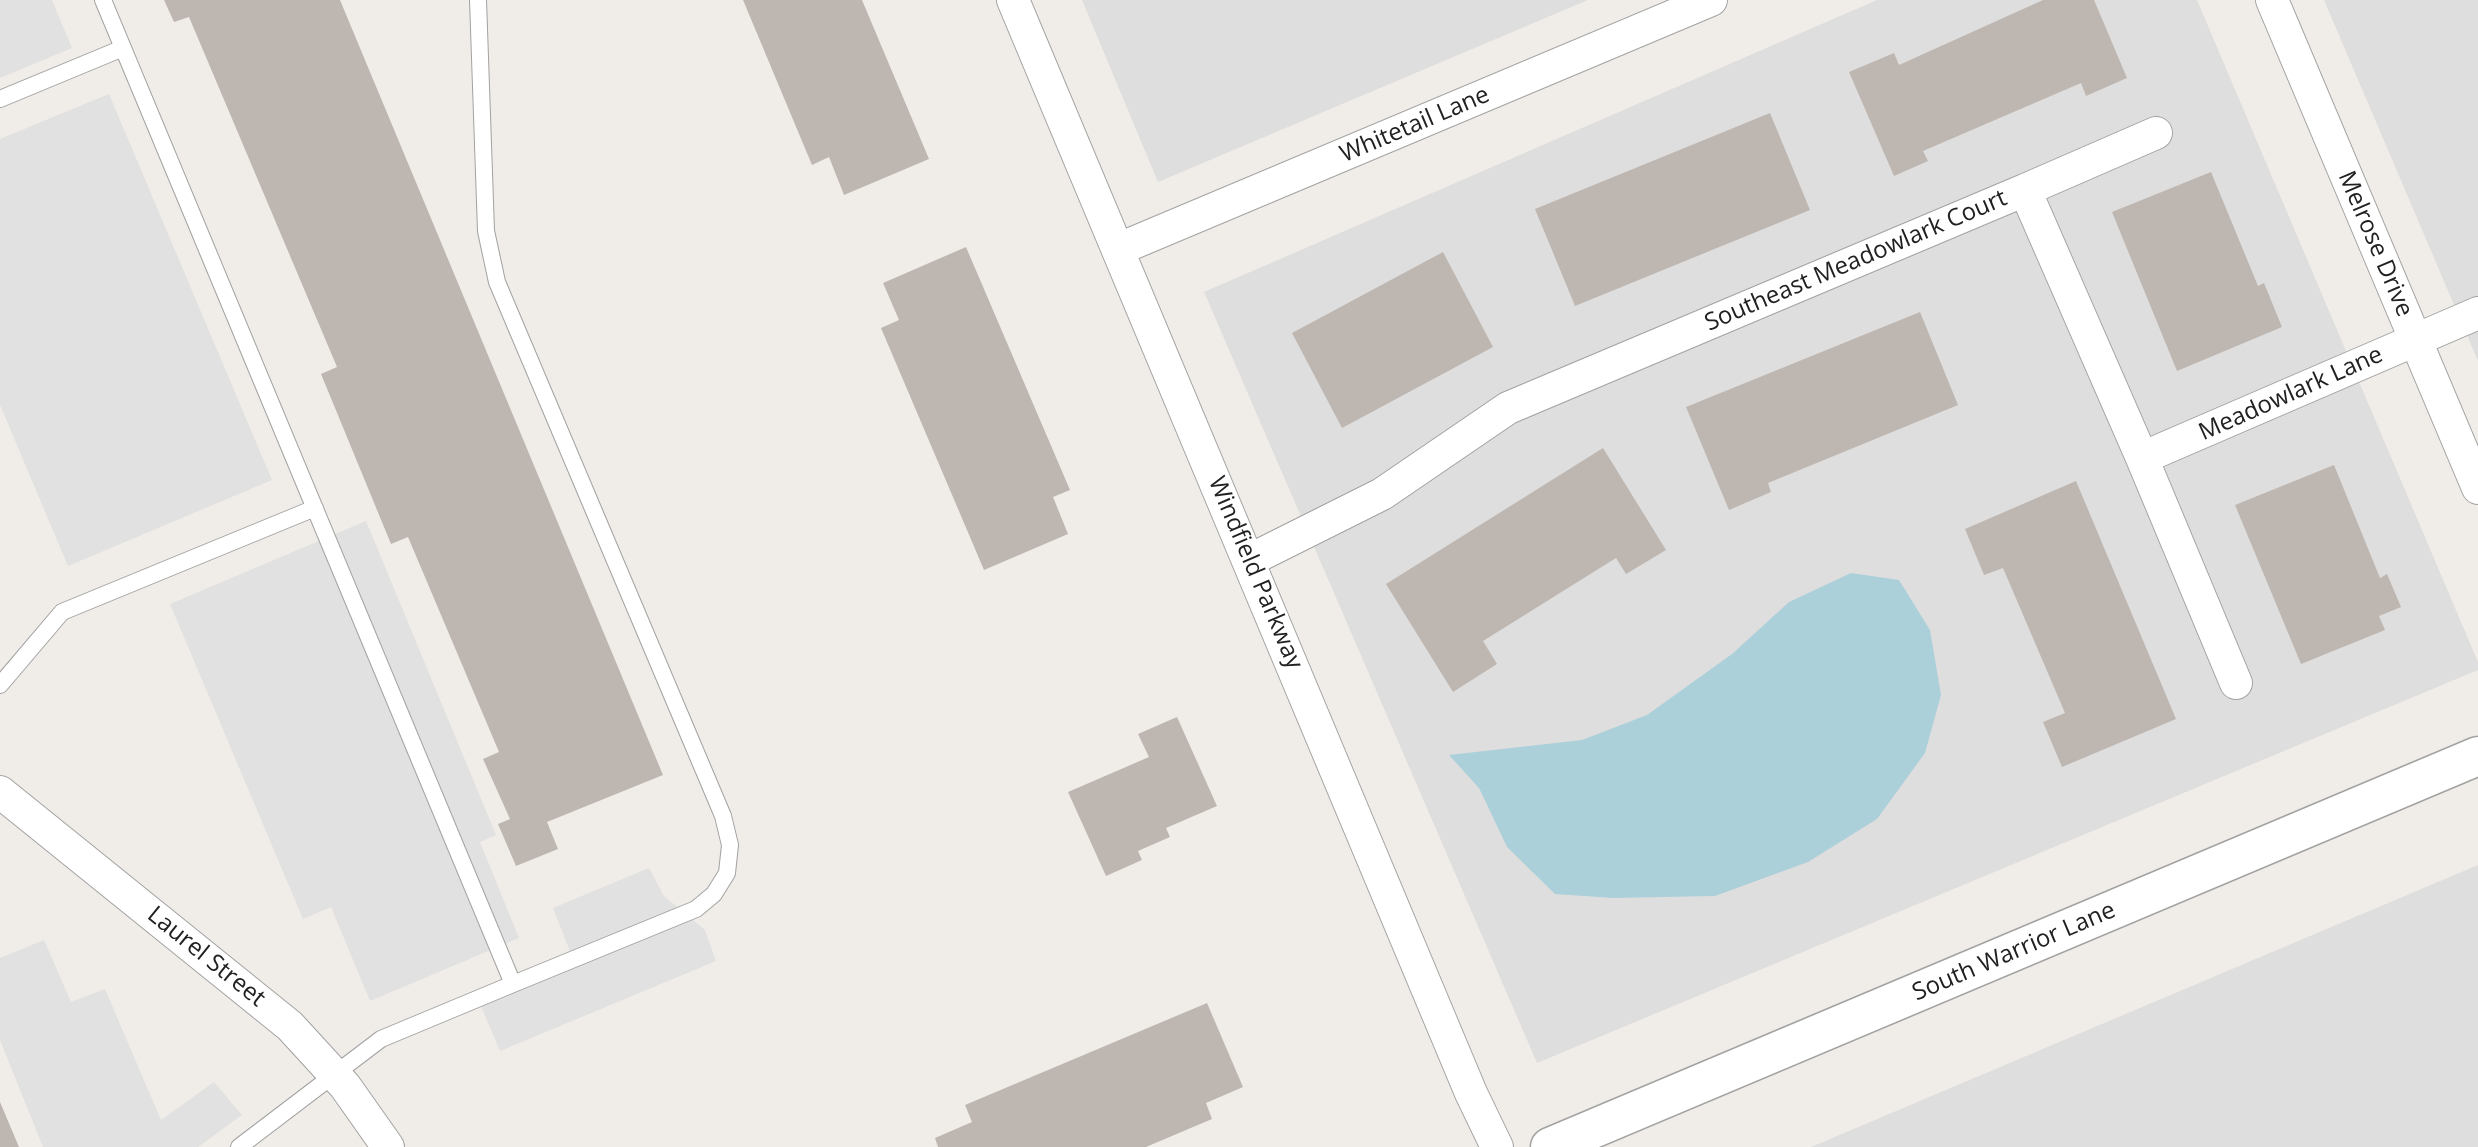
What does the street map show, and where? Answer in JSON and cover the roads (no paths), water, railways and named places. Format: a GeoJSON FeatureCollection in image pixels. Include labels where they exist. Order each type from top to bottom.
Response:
{"type":"FeatureCollection","features":[{"type":"Feature","properties":{"kind":"street","name":"Windfield Parkway"},"geometry":{"type":"LineString","coordinates":[[1013,0],[1250,560],[1471,1093],[1497,1147]]}},
{"type":"Feature","properties":{"kind":"street","name":"Whitetail Lane"},"geometry":{"type":"LineString","coordinates":[[1119,249],[1711,0]]}},
{"type":"Feature","properties":{"kind":"street","name":"Melrose Drive"},"geometry":{"type":"LineString","coordinates":[[2272,0],[2478,488]]}},
{"type":"Feature","properties":{"kind":"street"},"geometry":{"type":"LineString","coordinates":[[2025,190],[2156,133]]}},
{"type":"Feature","properties":{"kind":"street","name":"Southeast Meadowlark Court"},"geometry":{"type":"LineString","coordinates":[[1250,560],[1382,494],[1508,408],[2025,190],[2143,458],[2236,683]]}},
{"type":"Feature","properties":{"kind":"street","name":"Meadowlark Lane"},"geometry":{"type":"LineString","coordinates":[[2143,458],[2478,313]]}},
{"type":"Feature","properties":{"kind":"street","name":"South Warrior Lane"},"geometry":{"type":"LineString","coordinates":[[1550,1147],[2478,756]]}},
{"type":"Feature","properties":{"kind":"street","name":"Laurel Street"},"geometry":{"type":"LineString","coordinates":[[0,792],[290,1026],[334,1073],[387,1147]]}},
{"type":"Feature","properties":{"kind":"lane"},"geometry":{"type":"LineString","coordinates":[[103,0],[513,984]]}},
{"type":"Feature","properties":{"kind":"lane"},"geometry":{"type":"LineString","coordinates":[[239,1147],[381,1038],[696,909],[714,894],[727,873],[730,845],[723,816],[497,282],[486,231],[478,0]]}},
{"type":"Feature","properties":{"kind":"lane"},"geometry":{"type":"LineString","coordinates":[[0,99],[123,48]]}},
{"type":"Feature","properties":{"kind":"lane"},"geometry":{"type":"LineString","coordinates":[[0,685],[62,612],[315,508]]}},
{"type":"Feature","properties":{"kind":"water"},"geometry":{"type":"Polygon","coordinates":[[[1851,573],[1899,580],[1930,630],[1941,695],[1925,753],[1877,819],[1808,862],[1715,896],[1613,898],[1555,894],[1507,847],[1479,788],[1449,755],[1582,740],[1647,715],[1732,654],[1789,602],[1851,573]]]}}]}
